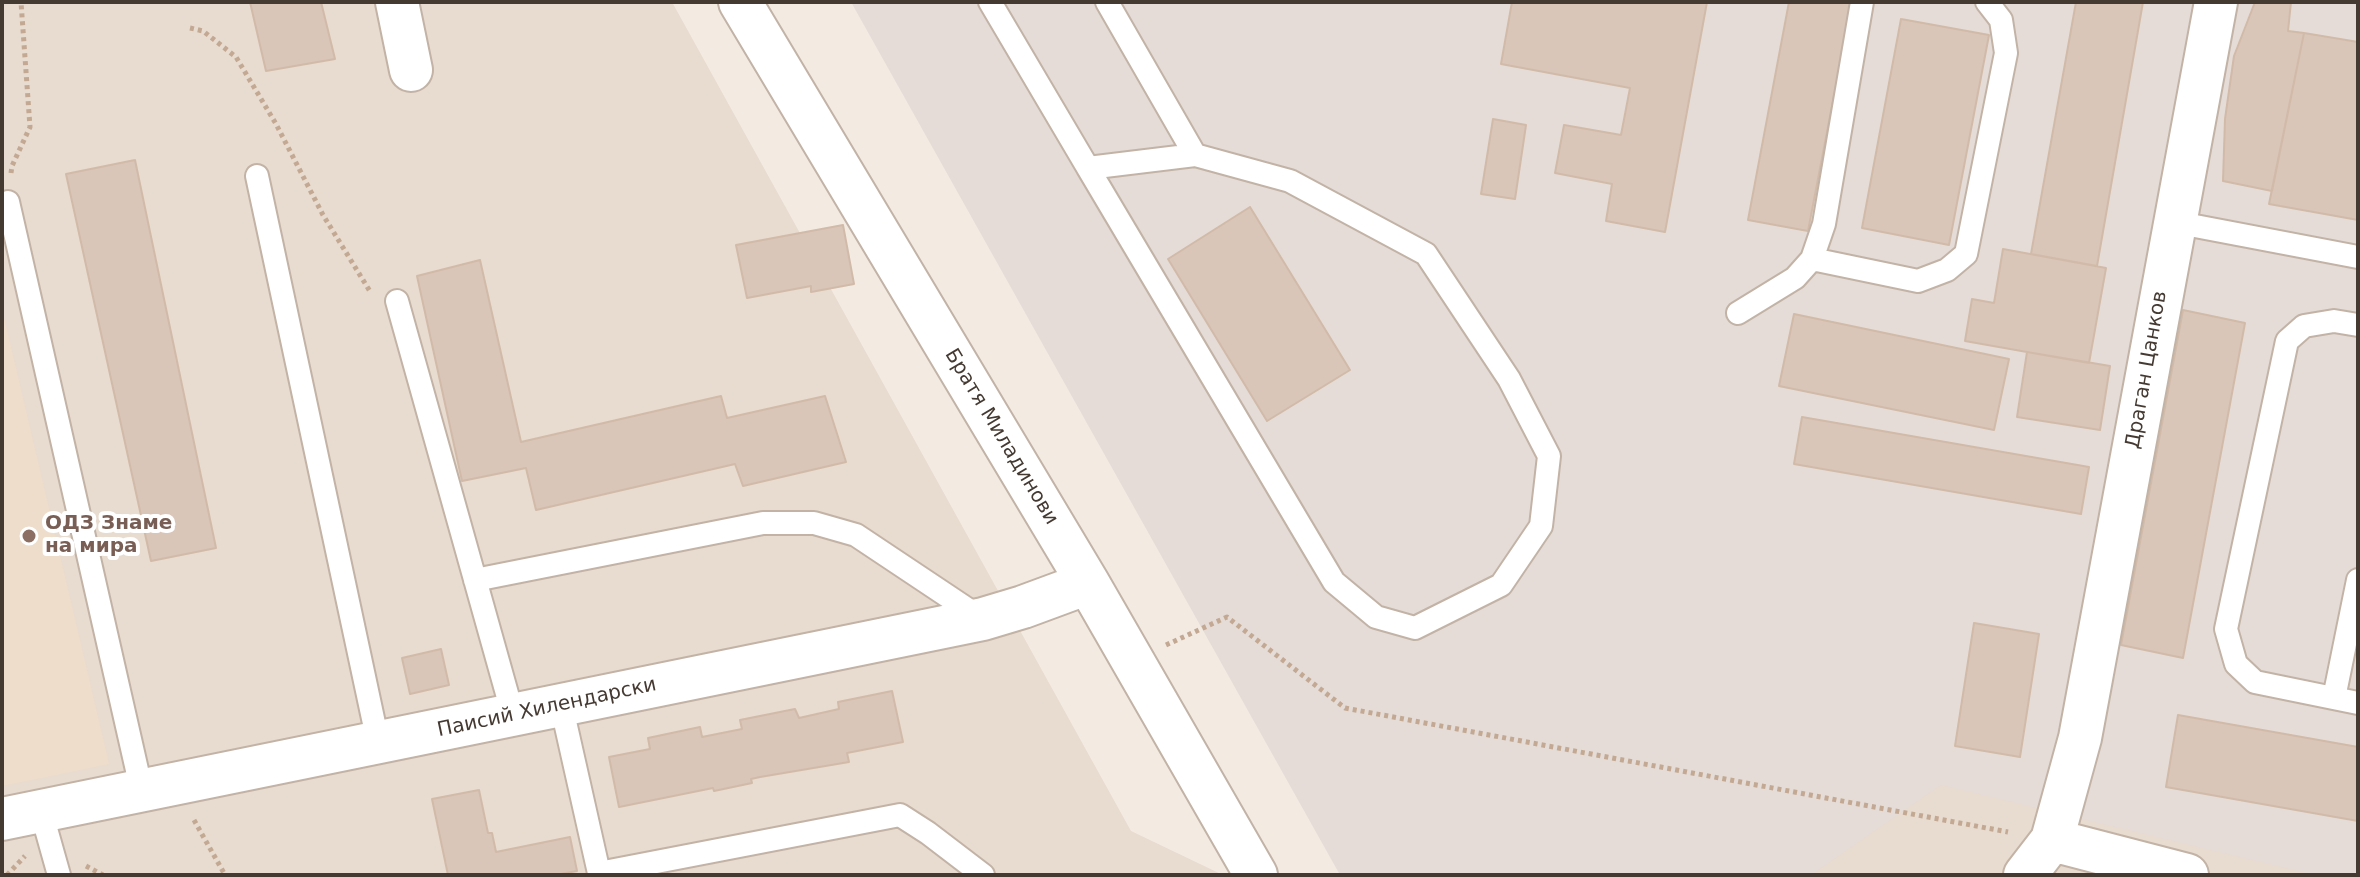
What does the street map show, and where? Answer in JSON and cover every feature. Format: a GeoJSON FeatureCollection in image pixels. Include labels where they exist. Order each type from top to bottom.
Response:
{"type":"FeatureCollection","features":[{"type":"Feature","properties":{"kind":"street"},"geometry":{"type":"LineString","coordinates":[[397,2],[411,70]]}},
{"type":"Feature","properties":{"kind":"street","name":"Братя Миладинови"},"geometry":{"type":"LineString","coordinates":[[740,2],[1088,583],[1256,875]]}},
{"type":"Feature","properties":{"kind":"street","name":"Драган Цанков"},"geometry":{"type":"LineString","coordinates":[[2052,840],[2080,738],[2216,2]]}},
{"type":"Feature","properties":{"kind":"street","name":"Паисий Хилендарски"},"geometry":{"type":"LineString","coordinates":[[22,815],[983,619],[1088,583]]}},
{"type":"Feature","properties":{"kind":"street"},"geometry":{"type":"LineString","coordinates":[[2025,875],[2052,840],[2101,864],[2187,875]]}},
{"type":"Feature","properties":{"kind":"lane"},"geometry":{"type":"LineString","coordinates":[[990,2],[1088,168],[1334,582],[1376,617],[1415,628],[1501,585],[1541,526],[1549,456],[1509,379],[1426,254],[1290,181],[1195,155],[1088,168]]}},
{"type":"Feature","properties":{"kind":"lane"},"geometry":{"type":"LineString","coordinates":[[1107,2],[1195,155]]}},
{"type":"Feature","properties":{"kind":"lane"},"geometry":{"type":"LineString","coordinates":[[1738,313],[1795,278],[1812,259],[1824,224],[1862,2]]}},
{"type":"Feature","properties":{"kind":"lane"},"geometry":{"type":"LineString","coordinates":[[1812,259],[1918,281],[1947,270],[1966,254],[2006,53],[2001,20],[1987,2]]}},
{"type":"Feature","properties":{"kind":"lane"},"geometry":{"type":"LineString","coordinates":[[257,176],[378,742]]}},
{"type":"Feature","properties":{"kind":"lane"},"geometry":{"type":"LineString","coordinates":[[8,202],[158,788]]}},
{"type":"Feature","properties":{"kind":"lane"},"geometry":{"type":"LineString","coordinates":[[2174,222],[2358,257]]}},
{"type":"Feature","properties":{"kind":"lane"},"geometry":{"type":"LineString","coordinates":[[399,310],[513,715]]}},
{"type":"Feature","properties":{"kind":"lane"},"geometry":{"type":"LineString","coordinates":[[2358,325],[2334,321],[2304,326],[2287,341],[2226,629],[2236,664],[2255,682],[2358,703]]}},
{"type":"Feature","properties":{"kind":"lane"},"geometry":{"type":"LineString","coordinates":[[475,580],[763,523],[814,523],[856,535],[983,619]]}},
{"type":"Feature","properties":{"kind":"lane"},"geometry":{"type":"LineString","coordinates":[[2334,698],[2358,580]]}},
{"type":"Feature","properties":{"kind":"lane"},"geometry":{"type":"LineString","coordinates":[[561,704],[599,873],[900,815],[983,875]]}},
{"type":"Feature","properties":{"kind":"lane"},"geometry":{"type":"LineString","coordinates":[[22,815],[59,875]]}},
{"type":"Feature","properties":{"kind":"path"},"geometry":{"type":"LineString","coordinates":[[8,202],[12,166],[30,127],[21,2]]}},
{"type":"Feature","properties":{"kind":"path"},"geometry":{"type":"LineString","coordinates":[[190,28],[203,31],[236,57],[358,273],[388,318],[399,310]]}},
{"type":"Feature","properties":{"kind":"path"},"geometry":{"type":"LineString","coordinates":[[1132,662],[1227,617],[1345,708],[2052,840]]}},
{"type":"Feature","properties":{"kind":"path"},"geometry":{"type":"LineString","coordinates":[[158,788],[225,875]]}},
{"type":"Feature","properties":{"kind":"shaded area"},"geometry":{"type":"Polygon","coordinates":[[[2,2],[672,2],[1131,831],[1223,875],[2,875],[2,2]]]}},
{"type":"Feature","properties":{"kind":"shaded area"},"geometry":{"type":"Polygon","coordinates":[[[851,2],[2358,2],[2358,875],[2314,875],[1941,785],[1811,875],[1340,875],[851,2]]]}},
{"type":"Feature","properties":{"kind":"shaded area","name":"ОДЗ Знаме на мира"},"geometry":{"type":"Polygon","coordinates":[[[2,309],[109,764],[2,786],[2,309]]]}},
{"type":"Feature","properties":{"kind":"shaded area"},"geometry":{"type":"Polygon","coordinates":[[[1947,767],[2358,864],[2358,875],[1776,875],[1947,767]]]}},
{"type":"Feature","properties":{"kind":"building"},"geometry":{"type":"Polygon","coordinates":[[[250,2],[321,2],[335,59],[266,71],[250,2]]]}},
{"type":"Feature","properties":{"kind":"building"},"geometry":{"type":"Polygon","coordinates":[[[1512,2],[1707,2],[1665,232],[1606,221],[1612,184],[1555,173],[1564,125],[1621,135],[1630,88],[1501,64],[1512,2]]]}},
{"type":"Feature","properties":{"kind":"building"},"geometry":{"type":"Polygon","coordinates":[[[1789,2],[1852,2],[1808,231],[1748,220],[1789,2]]]}},
{"type":"Feature","properties":{"kind":"building"},"geometry":{"type":"Polygon","coordinates":[[[2076,2],[2143,2],[2097,266],[2031,254],[2076,2]]]}},
{"type":"Feature","properties":{"kind":"building"},"geometry":{"type":"Polygon","coordinates":[[[2255,2],[2291,2],[2288,31],[2304,33],[2272,191],[2223,181],[2225,119],[2234,56],[2255,2]]]}},
{"type":"Feature","properties":{"kind":"building"},"geometry":{"type":"Polygon","coordinates":[[[1901,19],[1989,35],[1949,245],[1862,228],[1901,19]]]}},
{"type":"Feature","properties":{"kind":"building"},"geometry":{"type":"Polygon","coordinates":[[[2304,33],[2358,42],[2358,220],[2269,204],[2304,33]]]}},
{"type":"Feature","properties":{"kind":"building"},"geometry":{"type":"Polygon","coordinates":[[[1493,119],[1526,125],[1515,199],[1481,194],[1493,119]]]}},
{"type":"Feature","properties":{"kind":"building"},"geometry":{"type":"Polygon","coordinates":[[[135,160],[216,548],[151,561],[66,174],[135,160]]]}},
{"type":"Feature","properties":{"kind":"building"},"geometry":{"type":"Polygon","coordinates":[[[1250,207],[1350,370],[1267,421],[1168,259],[1250,207]]]}},
{"type":"Feature","properties":{"kind":"building"},"geometry":{"type":"Polygon","coordinates":[[[843,225],[854,284],[811,292],[811,286],[747,298],[736,245],[843,225]]]}},
{"type":"Feature","properties":{"kind":"building"},"geometry":{"type":"Polygon","coordinates":[[[2003,249],[2106,268],[2089,363],[1965,341],[1972,299],[1994,303],[2003,249]]]}},
{"type":"Feature","properties":{"kind":"building"},"geometry":{"type":"Polygon","coordinates":[[[480,260],[521,442],[721,396],[727,418],[825,396],[846,462],[743,486],[735,464],[536,510],[526,468],[462,481],[417,276],[480,260]]]}},
{"type":"Feature","properties":{"kind":"building"},"geometry":{"type":"Polygon","coordinates":[[[2183,310],[2245,323],[2183,658],[2121,645],[2183,310]]]}},
{"type":"Feature","properties":{"kind":"building"},"geometry":{"type":"Polygon","coordinates":[[[1794,314],[2009,359],[1994,430],[1779,386],[1794,314]]]}},
{"type":"Feature","properties":{"kind":"building"},"geometry":{"type":"Polygon","coordinates":[[[2027,352],[2110,366],[2100,430],[2017,417],[2027,352]]]}},
{"type":"Feature","properties":{"kind":"building"},"geometry":{"type":"Polygon","coordinates":[[[1802,417],[2089,467],[2081,514],[1794,464],[1802,417]]]}},
{"type":"Feature","properties":{"kind":"building"},"geometry":{"type":"Polygon","coordinates":[[[1974,623],[2039,634],[2020,757],[1955,746],[1974,623]]]}},
{"type":"Feature","properties":{"kind":"building"},"geometry":{"type":"Polygon","coordinates":[[[441,649],[449,685],[410,694],[402,658],[441,649]]]}},
{"type":"Feature","properties":{"kind":"building"},"geometry":{"type":"Polygon","coordinates":[[[892,691],[903,742],[847,753],[849,762],[760,777],[751,779],[752,783],[714,791],[713,788],[619,807],[609,757],[650,749],[648,738],[700,727],[702,737],[742,729],[740,720],[795,709],[799,718],[839,709],[838,702],[892,691]]]}},
{"type":"Feature","properties":{"kind":"building"},"geometry":{"type":"Polygon","coordinates":[[[2178,715],[2358,747],[2358,821],[2166,787],[2178,715]]]}},
{"type":"Feature","properties":{"kind":"building"},"geometry":{"type":"Polygon","coordinates":[[[479,790],[488,833],[492,833],[496,852],[570,837],[577,871],[555,875],[448,875],[432,799],[479,790]]]}},
{"type":"Feature","properties":{"kind":"place","name":"ОДЗ Знаме на мира"},"geometry":{"type":"Point","coordinates":[29,536]}}]}
